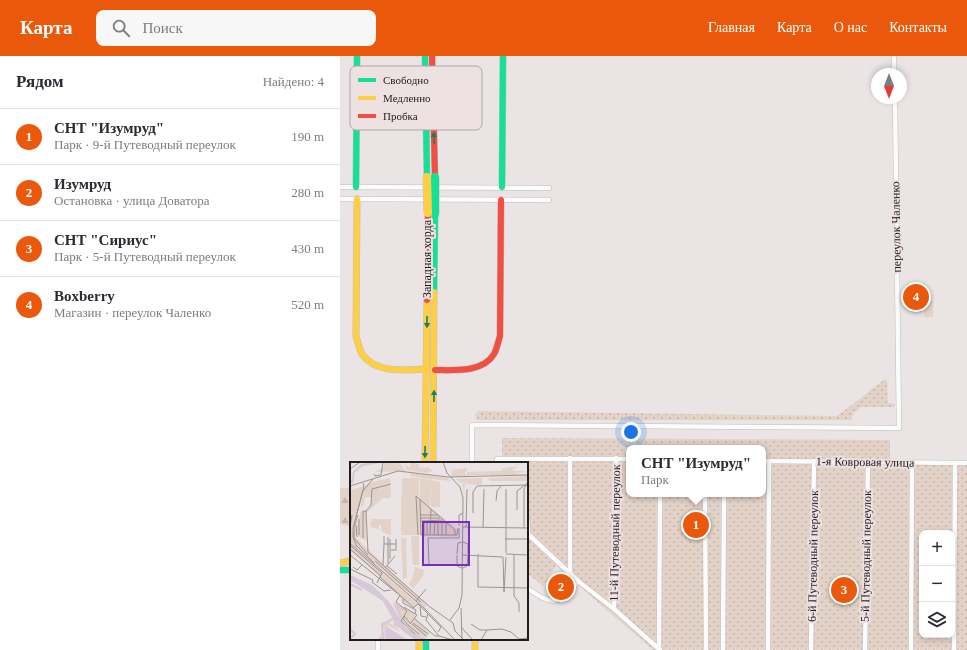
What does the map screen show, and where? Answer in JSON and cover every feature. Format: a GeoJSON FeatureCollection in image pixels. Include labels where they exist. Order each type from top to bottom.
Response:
{"type":"FeatureCollection","features":[{"type":"Feature","properties":{"kind":"main road"},"geometry":{"type":"LineString","coordinates":[[357,56],[357,66]]}},
{"type":"Feature","properties":{"kind":"main road","name":"Западная хорда"},"geometry":{"type":"LineString","coordinates":[[425,56],[425,66]]}},
{"type":"Feature","properties":{"kind":"main road","name":"Западная хорда"},"geometry":{"type":"LineString","coordinates":[[432,56],[432,66]]}},
{"type":"Feature","properties":{"kind":"main road"},"geometry":{"type":"LineString","coordinates":[[502,187],[503,56]]}},
{"type":"Feature","properties":{"kind":"main road"},"geometry":{"type":"LineString","coordinates":[[356,130],[356,187]]}},
{"type":"Feature","properties":{"kind":"main road","name":"Западная хорда"},"geometry":{"type":"LineString","coordinates":[[429,130],[431,177]]}},
{"type":"Feature","properties":{"kind":"main road","name":"Западная хорда"},"geometry":{"type":"LineString","coordinates":[[431,130],[431,370],[433,462]]}},
{"type":"Feature","properties":{"kind":"main road"},"geometry":{"type":"LineString","coordinates":[[357,199],[356,336],[362,354],[370,362],[379,367],[407,370],[456,370],[473,367],[484,363],[492,357],[496,350],[500,336],[501,200]]}},
{"type":"Feature","properties":{"kind":"main road","name":"Западная хорда"},"geometry":{"type":"LineString","coordinates":[[425,462],[431,370]]}},
{"type":"Feature","properties":{"kind":"main road"},"geometry":{"type":"LineString","coordinates":[[340,563],[350,561]]}},
{"type":"Feature","properties":{"kind":"street"},"geometry":{"type":"LineString","coordinates":[[894,56],[894,68]]}},
{"type":"Feature","properties":{"kind":"street","name":"переулок Чаленко"},"geometry":{"type":"LineString","coordinates":[[472,462],[472,424],[899,428],[895,104]]}},
{"type":"Feature","properties":{"kind":"street"},"geometry":{"type":"LineString","coordinates":[[340,187],[549,188]]}},
{"type":"Feature","properties":{"kind":"street"},"geometry":{"type":"LineString","coordinates":[[340,199],[549,200]]}},
{"type":"Feature","properties":{"kind":"street"},"geometry":{"type":"LineString","coordinates":[[570,458],[570,573]]}},
{"type":"Feature","properties":{"kind":"street"},"geometry":{"type":"LineString","coordinates":[[497,461],[570,458],[626,459]]}},
{"type":"Feature","properties":{"kind":"street","name":"11-й Путеводный переулок"},"geometry":{"type":"LineString","coordinates":[[614,609],[616,458]]}},
{"type":"Feature","properties":{"kind":"street"},"geometry":{"type":"LineString","coordinates":[[768,650],[769,461]]}},
{"type":"Feature","properties":{"kind":"street","name":"1-я Ковровая улица"},"geometry":{"type":"LineString","coordinates":[[769,461],[967,463]]}},
{"type":"Feature","properties":{"kind":"street","name":"6-й Путеводный переулок"},"geometry":{"type":"LineString","coordinates":[[812,650],[814,462]]}},
{"type":"Feature","properties":{"kind":"street","name":"5-й Путеводный переулок"},"geometry":{"type":"LineString","coordinates":[[865,650],[868,462]]}},
{"type":"Feature","properties":{"kind":"street"},"geometry":{"type":"LineString","coordinates":[[912,462],[912,650]]}},
{"type":"Feature","properties":{"kind":"street"},"geometry":{"type":"LineString","coordinates":[[954,650],[955,463]]}},
{"type":"Feature","properties":{"kind":"street"},"geometry":{"type":"LineString","coordinates":[[660,497],[660,649]]}},
{"type":"Feature","properties":{"kind":"street"},"geometry":{"type":"LineString","coordinates":[[705,497],[706,650]]}},
{"type":"Feature","properties":{"kind":"street"},"geometry":{"type":"LineString","coordinates":[[723,650],[724,497]]}},
{"type":"Feature","properties":{"kind":"street"},"geometry":{"type":"LineString","coordinates":[[528,534],[578,581],[614,609],[660,649]]}},
{"type":"Feature","properties":{"kind":"street"},"geometry":{"type":"LineString","coordinates":[[528,589],[535,595],[544,599],[559,600],[568,594],[578,581]]}},
{"type":"Feature","properties":{"kind":"green space"},"geometry":{"type":"Polygon","coordinates":[[[924,301],[933,301],[933,317],[924,317],[924,301]]]}},
{"type":"Feature","properties":{"kind":"green space"},"geometry":{"type":"Polygon","coordinates":[[[885,379],[887,380],[888,403],[895,404],[894,407],[861,407],[854,413],[851,420],[477,420],[475,415],[478,411],[836,416],[885,379]]]}},
{"type":"Feature","properties":{"kind":"green space"},"geometry":{"type":"Polygon","coordinates":[[[502,438],[890,440],[890,459],[967,461],[967,650],[653,650],[556,566],[543,586],[528,574],[528,462],[502,462],[502,438]]]}},
{"type":"Feature","properties":{"kind":"green space"},"geometry":{"type":"Polygon","coordinates":[[[340,488],[350,488],[350,527],[340,524],[340,488]]]}},
{"type":"Feature","properties":{"kind":"traffic: fast"},"geometry":{"type":"LineString","coordinates":[[357,56],[357,66]]}},
{"type":"Feature","properties":{"kind":"traffic: fast"},"geometry":{"type":"LineString","coordinates":[[425,56],[425,66]]}},
{"type":"Feature","properties":{"kind":"traffic: fast"},"geometry":{"type":"LineString","coordinates":[[502,187],[503,56]]}},
{"type":"Feature","properties":{"kind":"traffic: fast"},"geometry":{"type":"LineString","coordinates":[[356,130],[356,187]]}},
{"type":"Feature","properties":{"kind":"traffic: fast"},"geometry":{"type":"LineString","coordinates":[[426,130],[427,177]]}},
{"type":"Feature","properties":{"kind":"traffic: fast"},"geometry":{"type":"LineString","coordinates":[[435,177],[435,214]]}},
{"type":"Feature","properties":{"kind":"traffic: fast"},"geometry":{"type":"LineString","coordinates":[[434,292],[435,214]]}},
{"type":"Feature","properties":{"kind":"traffic: fast"},"geometry":{"type":"LineString","coordinates":[[340,570],[350,570]]}},
{"type":"Feature","properties":{"kind":"traffic: fast"},"geometry":{"type":"LineString","coordinates":[[426,640],[426,650]]}},
{"type":"Feature","properties":{"kind":"traffic: slow"},"geometry":{"type":"LineString","coordinates":[[427,177],[428,213]]}},
{"type":"Feature","properties":{"kind":"traffic: slow"},"geometry":{"type":"LineString","coordinates":[[357,199],[356,336],[360,350],[368,360],[383,368],[401,370],[427,369]]}},
{"type":"Feature","properties":{"kind":"traffic: slow"},"geometry":{"type":"LineString","coordinates":[[433,462],[434,292]]}},
{"type":"Feature","properties":{"kind":"traffic: slow"},"geometry":{"type":"LineString","coordinates":[[425,462],[427,300]]}},
{"type":"Feature","properties":{"kind":"traffic: slow"},"geometry":{"type":"LineString","coordinates":[[340,563],[350,561]]}},
{"type":"Feature","properties":{"kind":"traffic: slow"},"geometry":{"type":"LineString","coordinates":[[419,640],[419,650]]}},
{"type":"Feature","properties":{"kind":"traffic: slow"},"geometry":{"type":"LineString","coordinates":[[475,640],[475,650]]}},
{"type":"Feature","properties":{"kind":"traffic: jam"},"geometry":{"type":"LineString","coordinates":[[432,56],[432,66]]}},
{"type":"Feature","properties":{"kind":"traffic: jam"},"geometry":{"type":"LineString","coordinates":[[434,130],[435,177]]}},
{"type":"Feature","properties":{"kind":"traffic: jam"},"geometry":{"type":"LineString","coordinates":[[435,370],[459,370],[483,365],[489,360],[496,350],[500,336],[501,200]]}},
{"type":"Feature","properties":{"kind":"traffic: jam"},"geometry":{"type":"LineString","coordinates":[[427,300],[428,213]]}},
{"type":"Feature","properties":{"kind":"place","name":"Boxberry"},"geometry":{"type":"Point","coordinates":[916,297]}},
{"type":"Feature","properties":{"kind":"place","name":"СНТ \"Изумруд\""},"geometry":{"type":"Point","coordinates":[696,525]}},
{"type":"Feature","properties":{"kind":"place","name":"Изумруд"},"geometry":{"type":"Point","coordinates":[561,587]}},
{"type":"Feature","properties":{"kind":"place","name":"СНТ \"Сириус\""},"geometry":{"type":"Point","coordinates":[844,590]}}]}
